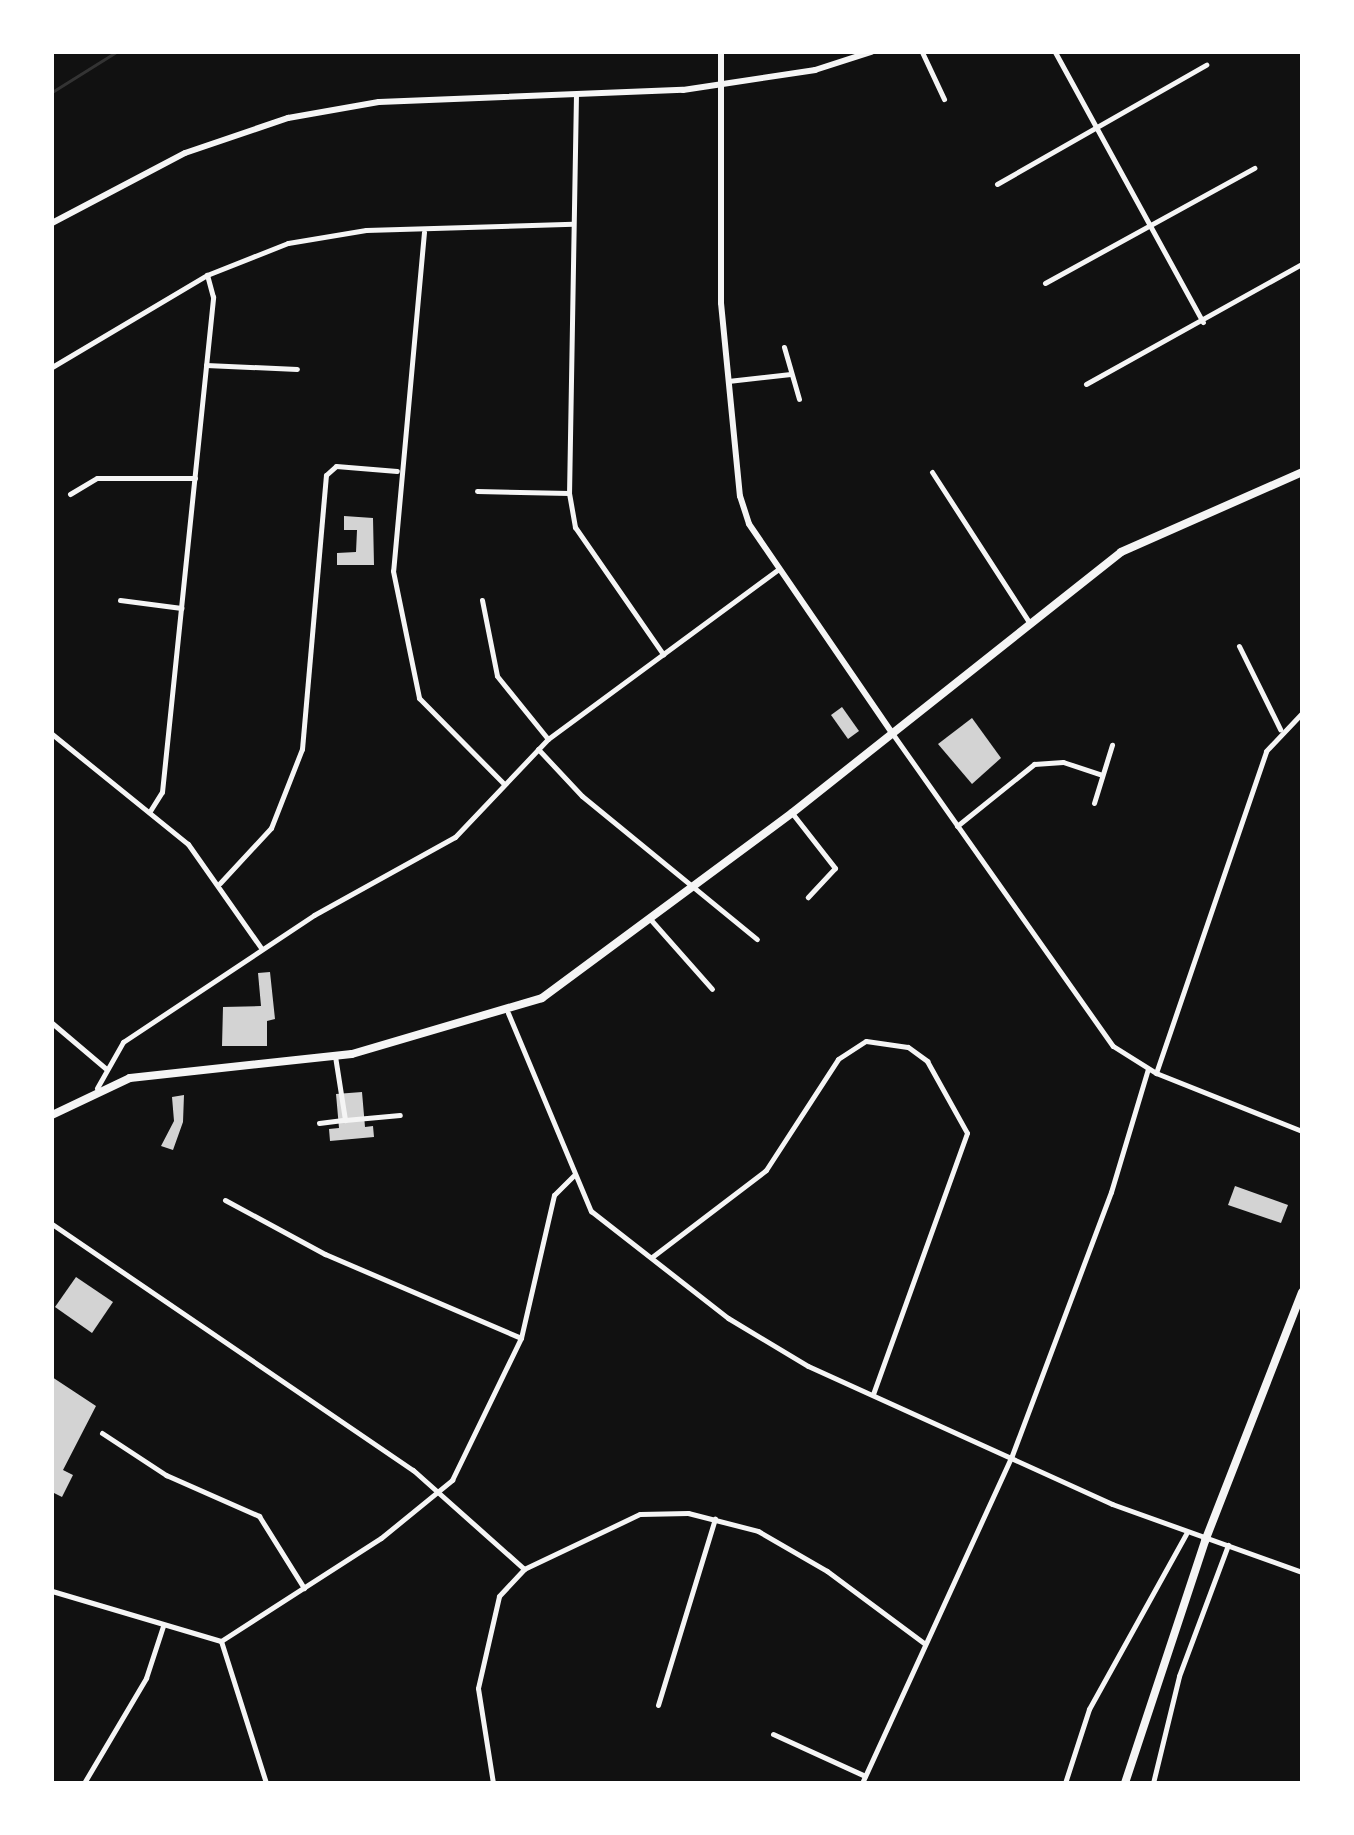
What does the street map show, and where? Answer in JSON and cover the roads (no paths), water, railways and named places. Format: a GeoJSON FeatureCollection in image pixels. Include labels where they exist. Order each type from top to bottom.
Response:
{"type":"FeatureCollection","features":[{"type":"Feature","properties":{"kind":"main road"},"geometry":{"type":"LineString","coordinates":[[52,1115],[97,1088],[217,1064],[335,1056],[508,1013],[566,983],[651,920],[792,813],[1121,552],[1302,472]]}},
{"type":"Feature","properties":{"kind":"main road"},"geometry":{"type":"LineString","coordinates":[[1125,1783],[1205,1541],[1302,1292]]}},
{"type":"Feature","properties":{"kind":"street"},"geometry":{"type":"LineString","coordinates":[[721,52],[728,381],[740,496],[779,569],[1113,1046],[1156,1073],[1302,1131]]}},
{"type":"Feature","properties":{"kind":"street"},"geometry":{"type":"LineString","coordinates":[[52,223],[185,153],[288,118],[379,102],[722,86],[871,52]]}},
{"type":"Feature","properties":{"kind":"street"},"geometry":{"type":"LineString","coordinates":[[922,52],[944,99]]}},
{"type":"Feature","properties":{"kind":"street"},"geometry":{"type":"LineString","coordinates":[[1055,52],[1100,126],[1203,322]]}},
{"type":"Feature","properties":{"kind":"street"},"geometry":{"type":"LineString","coordinates":[[997,184],[1206,65]]}},
{"type":"Feature","properties":{"kind":"street"},"geometry":{"type":"LineString","coordinates":[[576,94],[569,493],[575,527],[663,654]]}},
{"type":"Feature","properties":{"kind":"street"},"geometry":{"type":"LineString","coordinates":[[1045,283],[1254,168]]}},
{"type":"Feature","properties":{"kind":"street"},"geometry":{"type":"LineString","coordinates":[[52,367],[207,275],[288,243],[366,230],[424,232],[573,224]]}},
{"type":"Feature","properties":{"kind":"street"},"geometry":{"type":"LineString","coordinates":[[424,232],[397,471],[393,571],[419,698],[504,784]]}},
{"type":"Feature","properties":{"kind":"street"},"geometry":{"type":"LineString","coordinates":[[1086,384],[1203,322],[1302,264]]}},
{"type":"Feature","properties":{"kind":"street"},"geometry":{"type":"LineString","coordinates":[[150,811],[162,792],[213,297],[207,275]]}},
{"type":"Feature","properties":{"kind":"street"},"geometry":{"type":"LineString","coordinates":[[784,347],[799,399]]}},
{"type":"Feature","properties":{"kind":"street"},"geometry":{"type":"LineString","coordinates":[[206,365],[297,369]]}},
{"type":"Feature","properties":{"kind":"street"},"geometry":{"type":"LineString","coordinates":[[728,381],[791,374]]}},
{"type":"Feature","properties":{"kind":"street"},"geometry":{"type":"LineString","coordinates":[[220,883],[271,828],[302,749],[326,475],[336,466],[397,471]]}},
{"type":"Feature","properties":{"kind":"street"},"geometry":{"type":"LineString","coordinates":[[932,472],[1029,622]]}},
{"type":"Feature","properties":{"kind":"street"},"geometry":{"type":"LineString","coordinates":[[70,494],[97,478],[195,478]]}},
{"type":"Feature","properties":{"kind":"street"},"geometry":{"type":"LineString","coordinates":[[477,491],[569,493]]}},
{"type":"Feature","properties":{"kind":"street"},"geometry":{"type":"LineString","coordinates":[[97,1088],[105,1068],[123,1042],[261,948],[455,837],[548,739],[779,569]]}},
{"type":"Feature","properties":{"kind":"street"},"geometry":{"type":"LineString","coordinates":[[120,600],[181,608]]}},
{"type":"Feature","properties":{"kind":"street"},"geometry":{"type":"LineString","coordinates":[[482,600],[497,676],[548,739]]}},
{"type":"Feature","properties":{"kind":"street"},"geometry":{"type":"LineString","coordinates":[[1239,646],[1280,729]]}},
{"type":"Feature","properties":{"kind":"street"},"geometry":{"type":"LineString","coordinates":[[1156,1073],[1280,729],[1302,713]]}},
{"type":"Feature","properties":{"kind":"street"},"geometry":{"type":"LineString","coordinates":[[52,734],[150,811],[220,883],[261,948]]}},
{"type":"Feature","properties":{"kind":"street"},"geometry":{"type":"LineString","coordinates":[[1094,803],[1112,745]]}},
{"type":"Feature","properties":{"kind":"street"},"geometry":{"type":"LineString","coordinates":[[538,749],[582,796],[696,886],[757,939]]}},
{"type":"Feature","properties":{"kind":"street"},"geometry":{"type":"LineString","coordinates":[[957,826],[1034,764],[1063,762],[1102,775]]}},
{"type":"Feature","properties":{"kind":"street"},"geometry":{"type":"LineString","coordinates":[[792,813],[835,868],[808,897]]}},
{"type":"Feature","properties":{"kind":"street"},"geometry":{"type":"LineString","coordinates":[[651,920],[712,989]]}},
{"type":"Feature","properties":{"kind":"street"},"geometry":{"type":"LineString","coordinates":[[508,1013],[573,1176],[591,1211],[728,1318],[873,1394],[1011,1458],[1186,1534],[1228,1545],[1302,1572]]}},
{"type":"Feature","properties":{"kind":"street"},"geometry":{"type":"LineString","coordinates":[[52,1023],[105,1068]]}},
{"type":"Feature","properties":{"kind":"street"},"geometry":{"type":"LineString","coordinates":[[652,1257],[766,1170],[838,1059],[866,1041],[908,1047],[927,1061],[967,1133],[873,1394]]}},
{"type":"Feature","properties":{"kind":"street"},"geometry":{"type":"LineString","coordinates":[[335,1056],[345,1120]]}},
{"type":"Feature","properties":{"kind":"street"},"geometry":{"type":"LineString","coordinates":[[773,1734],[863,1780],[1011,1458],[1111,1192],[1148,1069]]}},
{"type":"Feature","properties":{"kind":"street"},"geometry":{"type":"LineString","coordinates":[[319,1123],[400,1115]]}},
{"type":"Feature","properties":{"kind":"street"},"geometry":{"type":"LineString","coordinates":[[52,1591],[221,1641],[304,1588],[438,1492],[460,1469],[521,1338],[554,1195],[573,1176]]}},
{"type":"Feature","properties":{"kind":"street"},"geometry":{"type":"LineString","coordinates":[[225,1200],[325,1254],[521,1338]]}},
{"type":"Feature","properties":{"kind":"street"},"geometry":{"type":"LineString","coordinates":[[52,1224],[438,1492],[524,1569]]}},
{"type":"Feature","properties":{"kind":"street"},"geometry":{"type":"LineString","coordinates":[[102,1433],[166,1475],[259,1516],[304,1588]]}},
{"type":"Feature","properties":{"kind":"street"},"geometry":{"type":"LineString","coordinates":[[493,1783],[481,1739],[484,1647],[499,1596],[524,1569],[640,1514],[715,1518],[795,1551],[924,1643]]}},
{"type":"Feature","properties":{"kind":"street"},"geometry":{"type":"LineString","coordinates":[[658,1705],[715,1518]]}},
{"type":"Feature","properties":{"kind":"street"},"geometry":{"type":"LineString","coordinates":[[1065,1783],[1089,1709],[1186,1534]]}},
{"type":"Feature","properties":{"kind":"street"},"geometry":{"type":"LineString","coordinates":[[1153,1783],[1179,1676],[1228,1545]]}},
{"type":"Feature","properties":{"kind":"street"},"geometry":{"type":"LineString","coordinates":[[84,1783],[146,1678],[163,1626]]}},
{"type":"Feature","properties":{"kind":"street"},"geometry":{"type":"LineString","coordinates":[[221,1641],[266,1783]]}},
{"type":"Feature","properties":{"kind":"waterway"},"geometry":{"type":"LineString","coordinates":[[52,92],[116,52]]}}]}
